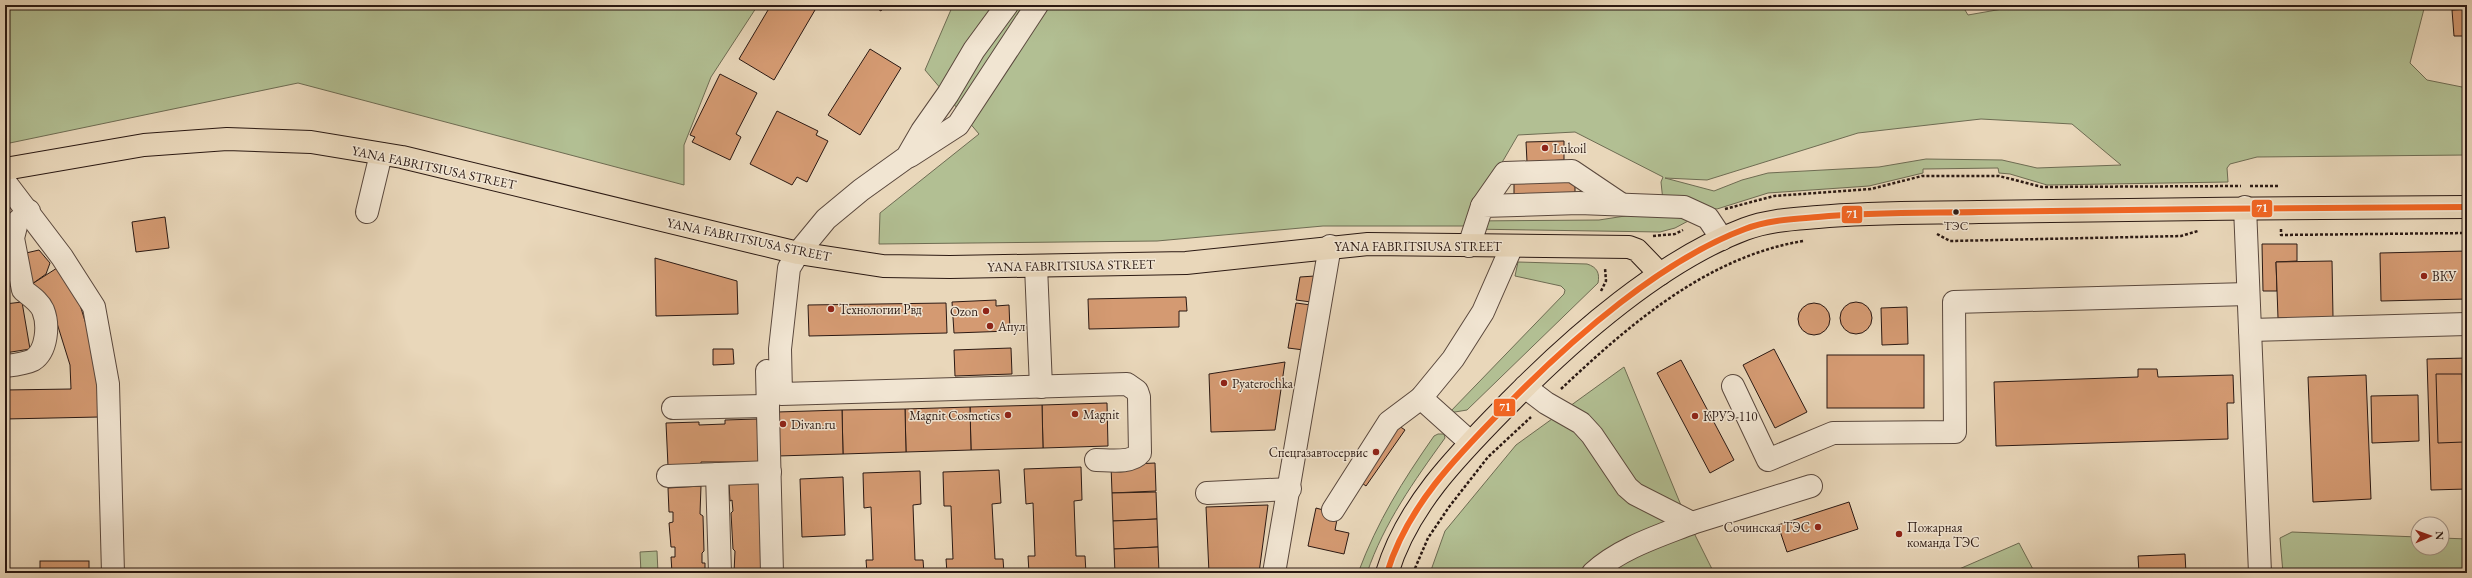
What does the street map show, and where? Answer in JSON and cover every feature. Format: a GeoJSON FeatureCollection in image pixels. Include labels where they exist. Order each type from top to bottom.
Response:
{"type":"FeatureCollection","features":[{"type":"Feature","properties":{"kind":"main road","name":"YANA FABRITSIUSA STREET"},"geometry":{"type":"LineString","coordinates":[[5,169],[144,145],[227,138],[312,142],[381,154],[798,253],[883,266],[1036,266],[1186,263],[1330,246],[1368,244],[1629,247],[1637,250],[1660,274]]}},
{"type":"Feature","properties":{"kind":"main road"},"geometry":{"type":"LineString","coordinates":[[1387,573],[1405,528],[1436,481],[1470,442],[1524,387],[1615,308],[1660,274],[1722,239],[1748,228],[1783,220],[1872,212],[2245,217],[2467,207]]}},
{"type":"Feature","properties":{"kind":"street"},"geometry":{"type":"LineString","coordinates":[[907,157],[922,131],[948,94],[974,50],[1006,5]]}},
{"type":"Feature","properties":{"kind":"street"},"geometry":{"type":"LineString","coordinates":[[1038,5],[958,125],[907,157],[861,190],[826,219],[798,253],[789,268],[780,349],[781,394],[1127,384],[1137,390],[1139,397],[1140,454],[1136,458],[1130,459],[1096,460]]}},
{"type":"Feature","properties":{"kind":"street"},"geometry":{"type":"LineString","coordinates":[[367,212],[381,154]]}},
{"type":"Feature","properties":{"kind":"street"},"geometry":{"type":"LineString","coordinates":[[1469,246],[1482,206],[1505,173],[1572,170],[1621,204]]}},
{"type":"Feature","properties":{"kind":"street"},"geometry":{"type":"LineString","coordinates":[[5,182],[29,211],[94,307],[108,384],[113,573]]}},
{"type":"Feature","properties":{"kind":"street"},"geometry":{"type":"LineString","coordinates":[[1482,206],[1579,203],[1684,207],[1708,218],[1722,239]]}},
{"type":"Feature","properties":{"kind":"street"},"geometry":{"type":"LineString","coordinates":[[5,366],[33,359],[42,350],[45,340],[43,311],[36,301],[14,292],[13,238],[17,222],[29,211]]}},
{"type":"Feature","properties":{"kind":"street"},"geometry":{"type":"LineString","coordinates":[[2245,217],[2260,573]]}},
{"type":"Feature","properties":{"kind":"street"},"geometry":{"type":"LineString","coordinates":[[1274,573],[1290,489],[1330,246]]}},
{"type":"Feature","properties":{"kind":"street"},"geometry":{"type":"LineString","coordinates":[[1333,510],[1389,422],[1421,398],[1453,359],[1483,312],[1512,246]]}},
{"type":"Feature","properties":{"kind":"street"},"geometry":{"type":"LineString","coordinates":[[1036,266],[1041,387]]}},
{"type":"Feature","properties":{"kind":"street"},"geometry":{"type":"LineString","coordinates":[[1733,386],[1768,460],[1833,433],[1954,432],[1954,302],[2248,294]]}},
{"type":"Feature","properties":{"kind":"street"},"geometry":{"type":"LineString","coordinates":[[772,573],[766,349],[786,297]]}},
{"type":"Feature","properties":{"kind":"street"},"geometry":{"type":"LineString","coordinates":[[2250,330],[2467,324]]}},
{"type":"Feature","properties":{"kind":"street"},"geometry":{"type":"LineString","coordinates":[[1524,387],[1546,403],[1581,423],[1592,435],[1623,481],[1635,494],[1692,522]]}},
{"type":"Feature","properties":{"kind":"street"},"geometry":{"type":"LineString","coordinates":[[1421,398],[1470,442]]}},
{"type":"Feature","properties":{"kind":"street"},"geometry":{"type":"LineString","coordinates":[[673,408],[768,406]]}},
{"type":"Feature","properties":{"kind":"street"},"geometry":{"type":"LineString","coordinates":[[668,476],[770,472]]}},
{"type":"Feature","properties":{"kind":"street"},"geometry":{"type":"LineString","coordinates":[[717,474],[720,573]]}},
{"type":"Feature","properties":{"kind":"street"},"geometry":{"type":"LineString","coordinates":[[1593,573],[1604,563],[1627,550],[1692,522],[1811,486]]}},
{"type":"Feature","properties":{"kind":"street"},"geometry":{"type":"LineString","coordinates":[[1207,493],[1290,489]]}},
{"type":"Feature","properties":{"kind":"path"},"geometry":{"type":"LineString","coordinates":[[1724,210],[1774,196],[1871,189],[1922,176],[1999,176],[2042,187],[2279,186]]}},
{"type":"Feature","properties":{"kind":"path"},"geometry":{"type":"LineString","coordinates":[[2245,217],[2281,228],[2281,235],[2467,233]]}},
{"type":"Feature","properties":{"kind":"path"},"geometry":{"type":"LineString","coordinates":[[1930,231],[1950,240],[2181,236],[2205,229]]}},
{"type":"Feature","properties":{"kind":"path"},"geometry":{"type":"LineString","coordinates":[[1413,573],[1428,538],[1488,457],[1594,357],[1681,289],[1734,260],[1776,245],[1810,239]]}},
{"type":"Feature","properties":{"kind":"green space"},"geometry":{"type":"Polygon","coordinates":[[[5,5],[758,5],[711,77],[684,145],[684,185],[298,83],[5,144],[5,5]]]}},
{"type":"Feature","properties":{"kind":"green space"},"geometry":{"type":"Polygon","coordinates":[[[953,5],[1962,5],[1968,15],[2008,8],[2009,5],[2425,5],[2410,63],[2427,80],[2467,88],[2467,155],[2257,157],[2230,164],[2227,168],[2228,182],[2047,185],[2010,174],[1999,173],[1998,168],[1923,169],[1923,173],[1869,186],[1768,193],[1717,209],[1663,201],[1661,182],[1663,177],[1575,132],[1518,135],[1465,226],[1323,226],[1157,241],[879,244],[880,213],[979,134],[925,70],[953,5]],[[1981,119],[1858,133],[1707,180],[1665,178],[1714,191],[1742,180],[1768,173],[1879,167],[1926,159],[2002,160],[2037,168],[2121,165],[2072,124],[1981,119]]]}},
{"type":"Feature","properties":{"kind":"green space"},"geometry":{"type":"Polygon","coordinates":[[[1651,212],[1690,220],[1675,228],[1660,232],[1469,229],[1469,221],[1599,220],[1651,212]]]}},
{"type":"Feature","properties":{"kind":"green space"},"geometry":{"type":"Polygon","coordinates":[[[1518,262],[1587,264],[1597,271],[1599,276],[1598,283],[1467,410],[1449,413],[1564,294],[1565,290],[1561,286],[1515,276],[1518,262]]]}},
{"type":"Feature","properties":{"kind":"green space"},"geometry":{"type":"Polygon","coordinates":[[[1624,367],[1685,515],[1714,573],[1430,573],[1445,531],[1516,445],[1624,367]]]}},
{"type":"Feature","properties":{"kind":"green space"},"geometry":{"type":"Polygon","coordinates":[[[1444,434],[1445,438],[1411,486],[1391,520],[1367,573],[1358,573],[1382,518],[1422,453],[1434,436],[1444,434]]]}},
{"type":"Feature","properties":{"kind":"green space"},"geometry":{"type":"Polygon","coordinates":[[[2292,532],[2410,537],[2410,556],[2450,556],[2450,538],[2467,539],[2467,573],[2283,573],[2280,538],[2292,532]]]}},
{"type":"Feature","properties":{"kind":"green space"},"geometry":{"type":"Polygon","coordinates":[[[2019,543],[2035,573],[1950,573],[2019,543]]]}},
{"type":"Feature","properties":{"kind":"green space"},"geometry":{"type":"Polygon","coordinates":[[[657,551],[658,573],[641,573],[640,552],[657,551]]]}},
{"type":"Feature","properties":{"kind":"building"},"geometry":{"type":"Polygon","coordinates":[[[771,5],[807,5],[815,10],[774,80],[739,59],[771,5]]]}},
{"type":"Feature","properties":{"kind":"building"},"geometry":{"type":"Polygon","coordinates":[[[871,5],[885,5],[881,11],[871,5]]]}},
{"type":"Feature","properties":{"kind":"building"},"geometry":{"type":"Polygon","coordinates":[[[2467,9],[2467,36],[2454,36],[2452,10],[2467,9]]]}},
{"type":"Feature","properties":{"kind":"building"},"geometry":{"type":"Polygon","coordinates":[[[870,49],[901,68],[860,135],[828,115],[870,49]]]}},
{"type":"Feature","properties":{"kind":"building"},"geometry":{"type":"Polygon","coordinates":[[[720,74],[757,93],[736,134],[741,137],[730,160],[692,142],[695,137],[690,135],[720,74]]]}},
{"type":"Feature","properties":{"kind":"building"},"geometry":{"type":"Polygon","coordinates":[[[777,111],[818,131],[816,135],[828,141],[807,182],[797,177],[792,185],[750,164],[777,111]]]}},
{"type":"Feature","properties":{"kind":"building","name":"Lukoil"},"geometry":{"type":"Polygon","coordinates":[[[1564,141],[1564,160],[1527,162],[1526,142],[1564,141]]]}},
{"type":"Feature","properties":{"kind":"building"},"geometry":{"type":"Polygon","coordinates":[[[1575,177],[1575,202],[1514,203],[1514,179],[1575,177]]]}},
{"type":"Feature","properties":{"kind":"building"},"geometry":{"type":"Polygon","coordinates":[[[5,212],[15,286],[5,287],[5,212]]]}},
{"type":"Feature","properties":{"kind":"building"},"geometry":{"type":"Polygon","coordinates":[[[165,217],[169,248],[136,252],[132,222],[165,217]]]}},
{"type":"Feature","properties":{"kind":"building"},"geometry":{"type":"Polygon","coordinates":[[[2262,244],[2297,244],[2297,261],[2276,262],[2277,291],[2263,291],[2262,244]]]}},
{"type":"Feature","properties":{"kind":"building"},"geometry":{"type":"Polygon","coordinates":[[[39,250],[50,263],[46,274],[32,284],[26,253],[39,250]]]}},
{"type":"Feature","properties":{"kind":"building","name":"ВКУ"},"geometry":{"type":"Polygon","coordinates":[[[2467,251],[2467,299],[2381,301],[2380,253],[2467,251]]]}},
{"type":"Feature","properties":{"kind":"building"},"geometry":{"type":"Polygon","coordinates":[[[655,258],[737,281],[738,314],[656,316],[655,258]]]}},
{"type":"Feature","properties":{"kind":"building"},"geometry":{"type":"Polygon","coordinates":[[[2332,261],[2333,317],[2278,318],[2276,262],[2332,261]]]}},
{"type":"Feature","properties":{"kind":"building"},"geometry":{"type":"Polygon","coordinates":[[[57,268],[80,305],[96,356],[99,417],[5,419],[5,390],[71,389],[70,365],[56,320],[32,284],[57,268]]]}},
{"type":"Feature","properties":{"kind":"building"},"geometry":{"type":"Polygon","coordinates":[[[1315,276],[1311,302],[1296,300],[1300,277],[1315,276]]]}},
{"type":"Feature","properties":{"kind":"building"},"geometry":{"type":"Polygon","coordinates":[[[1186,297],[1187,311],[1179,311],[1179,327],[1089,329],[1088,299],[1186,297]]]}},
{"type":"Feature","properties":{"kind":"building"},"geometry":{"type":"Polygon","coordinates":[[[996,300],[996,306],[1009,305],[1010,331],[954,333],[952,302],[996,300]]]}},
{"type":"Feature","properties":{"kind":"building"},"geometry":{"type":"Polygon","coordinates":[[[22,302],[30,349],[5,353],[5,304],[22,302]]]}},
{"type":"Feature","properties":{"kind":"building"},"geometry":{"type":"Polygon","coordinates":[[[1853,302],[1859,302],[1868,306],[1872,318],[1868,330],[1859,334],[1853,334],[1844,330],[1840,321],[1840,315],[1844,306],[1853,302]]]}},
{"type":"Feature","properties":{"kind":"building"},"geometry":{"type":"Polygon","coordinates":[[[946,303],[947,333],[809,336],[808,305],[946,303]]]}},
{"type":"Feature","properties":{"kind":"building"},"geometry":{"type":"Polygon","coordinates":[[[1296,303],[1311,305],[1304,350],[1288,348],[1296,303]]]}},
{"type":"Feature","properties":{"kind":"building"},"geometry":{"type":"Polygon","coordinates":[[[1811,303],[1817,303],[1826,307],[1830,319],[1826,331],[1817,335],[1811,335],[1802,331],[1798,322],[1798,316],[1802,307],[1811,303]]]}},
{"type":"Feature","properties":{"kind":"building"},"geometry":{"type":"Polygon","coordinates":[[[1907,307],[1908,344],[1882,345],[1881,308],[1907,307]]]}},
{"type":"Feature","properties":{"kind":"building"},"geometry":{"type":"Polygon","coordinates":[[[1011,348],[1012,374],[955,376],[954,350],[1011,348]]]}},
{"type":"Feature","properties":{"kind":"building"},"geometry":{"type":"Polygon","coordinates":[[[713,349],[733,349],[734,364],[713,365],[713,349]]]}},
{"type":"Feature","properties":{"kind":"building"},"geometry":{"type":"Polygon","coordinates":[[[1774,349],[1807,412],[1775,428],[1743,365],[1774,349]]]}},
{"type":"Feature","properties":{"kind":"building"},"geometry":{"type":"Polygon","coordinates":[[[1827,355],[1924,355],[1924,408],[1827,408],[1827,355]]]}},
{"type":"Feature","properties":{"kind":"building"},"geometry":{"type":"Polygon","coordinates":[[[2467,358],[2467,489],[2431,490],[2427,359],[2467,358]]]}},
{"type":"Feature","properties":{"kind":"building","name":"КРУЭ-110"},"geometry":{"type":"Polygon","coordinates":[[[1681,360],[1734,460],[1710,473],[1657,373],[1681,360]]]}},
{"type":"Feature","properties":{"kind":"building"},"geometry":{"type":"Polygon","coordinates":[[[1285,362],[1275,430],[1211,432],[1209,374],[1285,362]]]}},
{"type":"Feature","properties":{"kind":"building"},"geometry":{"type":"Polygon","coordinates":[[[2138,369],[2157,369],[2158,377],[2233,375],[2234,403],[2227,403],[2228,439],[1996,446],[1994,382],[2138,377],[2138,369]]]}},
{"type":"Feature","properties":{"kind":"building"},"geometry":{"type":"Polygon","coordinates":[[[2436,374],[2462,374],[2464,442],[2438,443],[2436,374]]]}},
{"type":"Feature","properties":{"kind":"building"},"geometry":{"type":"Polygon","coordinates":[[[2366,375],[2371,499],[2313,502],[2308,377],[2366,375]]]}},
{"type":"Feature","properties":{"kind":"building"},"geometry":{"type":"Polygon","coordinates":[[[2418,395],[2419,441],[2372,443],[2371,396],[2418,395]]]}},
{"type":"Feature","properties":{"kind":"building"},"geometry":{"type":"Polygon","coordinates":[[[1107,403],[1108,446],[1043,448],[1042,405],[1107,403]]]}},
{"type":"Feature","properties":{"kind":"building"},"geometry":{"type":"Polygon","coordinates":[[[1042,405],[1043,448],[971,450],[970,407],[1042,405]]]}},
{"type":"Feature","properties":{"kind":"building"},"geometry":{"type":"Polygon","coordinates":[[[970,407],[971,450],[906,452],[905,409],[970,407]]]}},
{"type":"Feature","properties":{"kind":"building"},"geometry":{"type":"Polygon","coordinates":[[[905,409],[906,452],[843,454],[842,410],[905,409]]]}},
{"type":"Feature","properties":{"kind":"building"},"geometry":{"type":"Polygon","coordinates":[[[842,410],[843,454],[778,456],[777,412],[842,410]]]}},
{"type":"Feature","properties":{"kind":"building","name":"Спецгазавтосервис"},"geometry":{"type":"Polygon","coordinates":[[[1386,417],[1405,430],[1366,486],[1348,473],[1386,417]]]}},
{"type":"Feature","properties":{"kind":"building"},"geometry":{"type":"Polygon","coordinates":[[[757,419],[759,462],[701,462],[701,464],[668,466],[666,423],[699,422],[699,425],[725,424],[725,420],[757,419]]]}},
{"type":"Feature","properties":{"kind":"building"},"geometry":{"type":"Polygon","coordinates":[[[1155,463],[1156,491],[1112,493],[1111,465],[1155,463]]]}},
{"type":"Feature","properties":{"kind":"building"},"geometry":{"type":"Polygon","coordinates":[[[1081,467],[1082,500],[1074,501],[1076,556],[1085,556],[1086,573],[1029,573],[1028,556],[1035,556],[1033,503],[1026,504],[1024,469],[1081,467]]]}},
{"type":"Feature","properties":{"kind":"building"},"geometry":{"type":"Polygon","coordinates":[[[999,470],[1001,503],[992,504],[995,559],[1003,559],[1004,573],[947,573],[946,559],[953,559],[951,506],[944,506],[943,472],[999,470]]]}},
{"type":"Feature","properties":{"kind":"building"},"geometry":{"type":"Polygon","coordinates":[[[920,471],[921,504],[913,505],[915,560],[923,560],[924,573],[867,573],[866,560],[873,560],[871,507],[864,508],[863,473],[920,471]]]}},
{"type":"Feature","properties":{"kind":"building"},"geometry":{"type":"Polygon","coordinates":[[[843,477],[845,535],[802,537],[800,479],[843,477]]]}},
{"type":"Feature","properties":{"kind":"building"},"geometry":{"type":"Polygon","coordinates":[[[763,482],[767,573],[734,573],[735,551],[733,549],[731,513],[733,511],[732,500],[730,501],[729,484],[763,482]]]}},
{"type":"Feature","properties":{"kind":"building"},"geometry":{"type":"Polygon","coordinates":[[[701,486],[700,514],[703,516],[704,551],[702,553],[702,563],[705,563],[705,573],[672,573],[671,557],[675,557],[675,547],[671,547],[669,523],[673,522],[673,512],[669,512],[668,488],[701,486]]]}},
{"type":"Feature","properties":{"kind":"building"},"geometry":{"type":"Polygon","coordinates":[[[1156,492],[1157,519],[1113,521],[1112,493],[1156,492]]]}},
{"type":"Feature","properties":{"kind":"building","name":"Сочинская ТЭС"},"geometry":{"type":"Polygon","coordinates":[[[1849,502],[1858,529],[1787,552],[1778,525],[1849,502]]]}},
{"type":"Feature","properties":{"kind":"building"},"geometry":{"type":"Polygon","coordinates":[[[1268,505],[1259,573],[1209,573],[1206,507],[1268,505]]]}},
{"type":"Feature","properties":{"kind":"building"},"geometry":{"type":"Polygon","coordinates":[[[1316,508],[1338,514],[1335,530],[1349,533],[1344,554],[1308,546],[1316,508]]]}},
{"type":"Feature","properties":{"kind":"building"},"geometry":{"type":"Polygon","coordinates":[[[1157,519],[1158,547],[1114,549],[1113,521],[1157,519]]]}},
{"type":"Feature","properties":{"kind":"building"},"geometry":{"type":"Polygon","coordinates":[[[1158,547],[1159,573],[1115,573],[1114,549],[1158,547]]]}},
{"type":"Feature","properties":{"kind":"building"},"geometry":{"type":"Polygon","coordinates":[[[2185,554],[2186,573],[2139,573],[2138,556],[2185,554]]]}},
{"type":"Feature","properties":{"kind":"building"},"geometry":{"type":"Polygon","coordinates":[[[40,561],[89,561],[89,573],[40,573],[40,561]]]}},
{"type":"Feature","properties":{"kind":"transit line","name":"71"},"geometry":{"type":"LineString","coordinates":[[1387,573],[1396,548],[1408,524],[1439,479],[1474,439],[1536,376],[1591,326],[1651,280],[1682,260],[1745,229],[1790,219],[1878,213],[2467,207]]}},
{"type":"Feature","properties":{"kind":"place","name":"Lukoil"},"geometry":{"type":"Point","coordinates":[1545,148]}},
{"type":"Feature","properties":{"kind":"place","name":"ТЭС"},"geometry":{"type":"Point","coordinates":[1956,212]}},
{"type":"Feature","properties":{"kind":"place","name":"ВКУ"},"geometry":{"type":"Point","coordinates":[2424,276]}},
{"type":"Feature","properties":{"kind":"place","name":"Технологии Рвд"},"geometry":{"type":"Point","coordinates":[831,309]}},
{"type":"Feature","properties":{"kind":"place","name":"Ozon"},"geometry":{"type":"Point","coordinates":[986,311]}},
{"type":"Feature","properties":{"kind":"place","name":"Апул"},"geometry":{"type":"Point","coordinates":[990,326]}},
{"type":"Feature","properties":{"kind":"place","name":"Pyaterochka"},"geometry":{"type":"Point","coordinates":[1224,383]}},
{"type":"Feature","properties":{"kind":"place","name":"Magnit"},"geometry":{"type":"Point","coordinates":[1075,414]}},
{"type":"Feature","properties":{"kind":"place","name":"Magnit Cosmetics"},"geometry":{"type":"Point","coordinates":[1008,415]}},
{"type":"Feature","properties":{"kind":"place","name":"КРУЭ-110"},"geometry":{"type":"Point","coordinates":[1695,416]}},
{"type":"Feature","properties":{"kind":"place","name":"Divan.ru"},"geometry":{"type":"Point","coordinates":[783,424]}},
{"type":"Feature","properties":{"kind":"place","name":"Спецгазавтосервис"},"geometry":{"type":"Point","coordinates":[1376,452]}},
{"type":"Feature","properties":{"kind":"place","name":"Сочинская ТЭС"},"geometry":{"type":"Point","coordinates":[1818,527]}},
{"type":"Feature","properties":{"kind":"place","name":"Пожарная команда ТЭС"},"geometry":{"type":"Point","coordinates":[1899,534]}}]}
